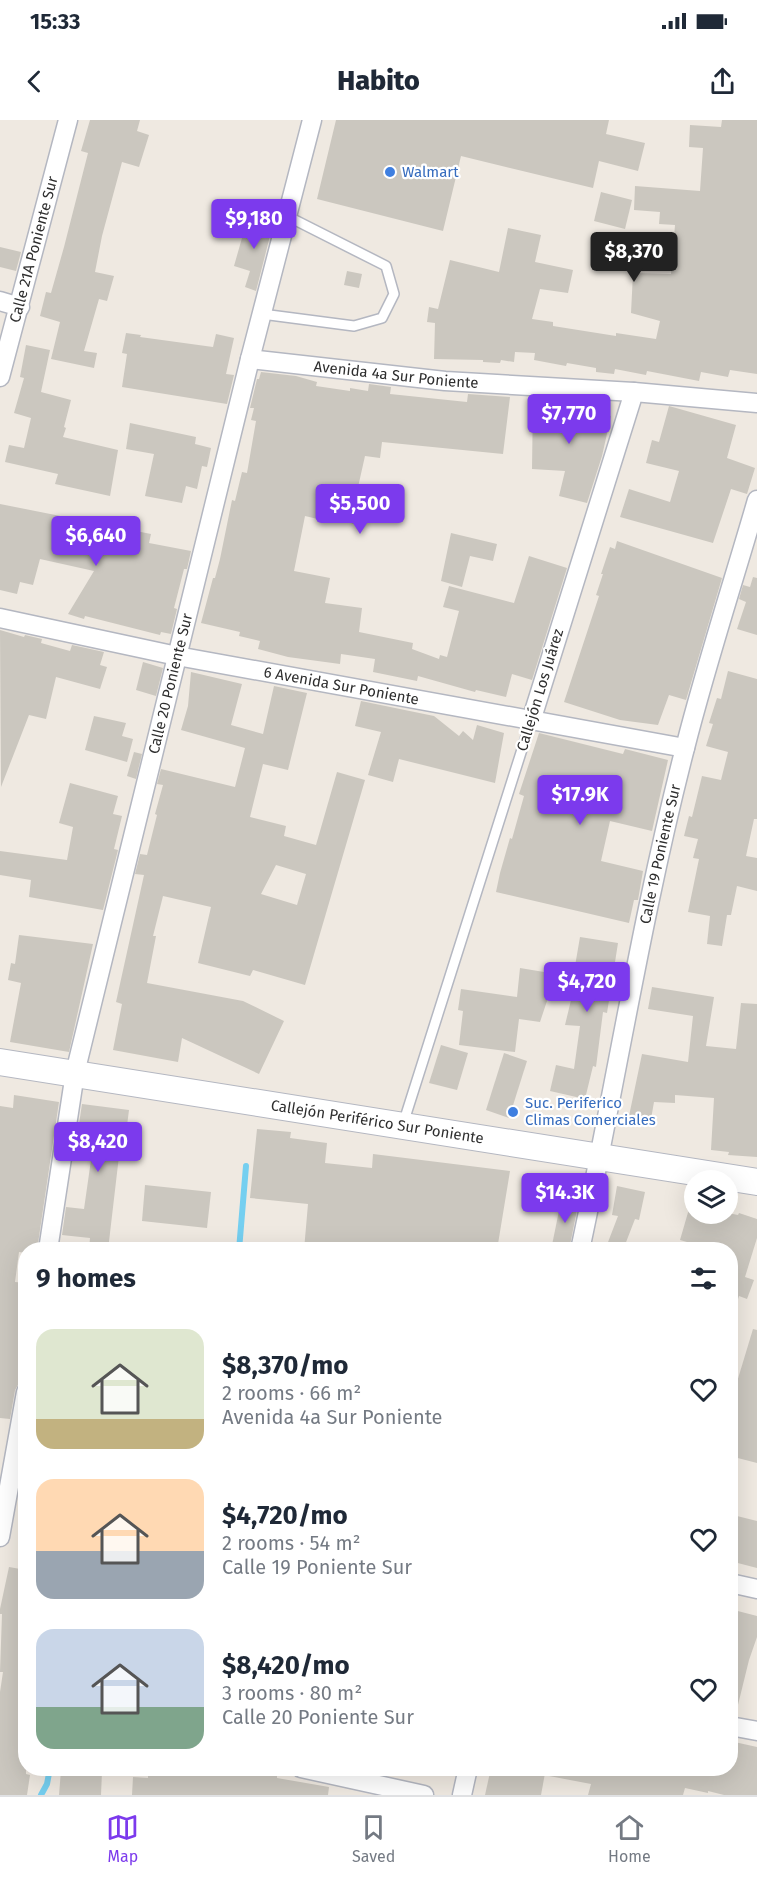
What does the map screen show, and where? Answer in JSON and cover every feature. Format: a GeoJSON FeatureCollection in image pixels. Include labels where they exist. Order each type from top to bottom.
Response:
{"type":"FeatureCollection","features":[{"type":"Feature","properties":{"kind":"main road","name":"Callejón Periférico Sur Poniente"},"geometry":{"type":"LineString","coordinates":[[0,1062],[757,1182]]}},
{"type":"Feature","properties":{"kind":"street","name":"Calle 21A Poniente Sur"},"geometry":{"type":"LineString","coordinates":[[0,377],[68,120]]}},
{"type":"Feature","properties":{"kind":"street","name":"Calle 20 Poniente Sur"},"geometry":{"type":"LineString","coordinates":[[49,1242],[75,1073],[261,314],[312,120]]}},
{"type":"Feature","properties":{"kind":"street"},"geometry":{"type":"LineString","coordinates":[[0,301],[20,307]]}},
{"type":"Feature","properties":{"kind":"street","name":"Avenida 4a Sur Poniente"},"geometry":{"type":"LineString","coordinates":[[250,359],[445,381],[634,392],[757,403]]}},
{"type":"Feature","properties":{"kind":"street","name":"Callejón Los Juárez"},"geometry":{"type":"LineString","coordinates":[[531,721],[634,392]]}},
{"type":"Feature","properties":{"kind":"street","name":"Calle 19 Poniente Sur"},"geometry":{"type":"LineString","coordinates":[[582,1242],[600,1157],[638,951],[685,748],[757,500]]}},
{"type":"Feature","properties":{"kind":"street","name":"6 Avenida Sur Poniente"},"geometry":{"type":"LineString","coordinates":[[0,618],[177,656],[685,748]]}},
{"type":"Feature","properties":{"kind":"street"},"geometry":{"type":"LineString","coordinates":[[0,1537],[18,1439]]}},
{"type":"Feature","properties":{"kind":"street"},"geometry":{"type":"LineString","coordinates":[[738,1585],[757,1589]]}},
{"type":"Feature","properties":{"kind":"street"},"geometry":{"type":"LineString","coordinates":[[738,1727],[757,1731]]}},
{"type":"Feature","properties":{"kind":"street"},"geometry":{"type":"LineString","coordinates":[[337,1776],[424,1795]]}},
{"type":"Feature","properties":{"kind":"street"},"geometry":{"type":"LineString","coordinates":[[462,1795],[466,1776]]}},
{"type":"Feature","properties":{"kind":"lane"},"geometry":{"type":"LineString","coordinates":[[261,314],[354,326],[382,318],[394,294],[386,266],[287,216]]}},
{"type":"Feature","properties":{"kind":"lane","name":"Callejón Los Juárez"},"geometry":{"type":"LineString","coordinates":[[403,1125],[531,721]]}},
{"type":"Feature","properties":{"kind":"building"},"geometry":{"type":"Polygon","coordinates":[[[90,120],[140,120],[137,131],[149,135],[139,167],[122,162],[102,236],[95,272],[114,276],[107,301],[99,299],[84,351],[97,353],[94,368],[51,359],[60,322],[40,316],[46,292],[51,293],[88,153],[81,151],[90,120]]]}},
{"type":"Feature","properties":{"kind":"building","name":"Walmart"},"geometry":{"type":"Polygon","coordinates":[[[336,120],[609,120],[606,134],[645,143],[638,171],[599,161],[593,188],[461,156],[443,231],[317,199],[336,120]]]}},
{"type":"Feature","properties":{"kind":"building"},"geometry":{"type":"Polygon","coordinates":[[[722,120],[757,120],[757,374],[730,370],[728,377],[701,372],[699,381],[647,371],[646,375],[615,369],[614,374],[596,372],[596,368],[567,363],[566,366],[534,360],[535,353],[515,352],[514,362],[434,359],[435,323],[427,322],[429,307],[438,309],[450,260],[499,272],[508,228],[541,235],[535,262],[573,270],[568,293],[540,289],[532,319],[553,322],[553,326],[616,336],[616,333],[656,339],[660,321],[631,313],[633,273],[671,274],[675,225],[659,224],[660,212],[634,210],[635,186],[700,191],[703,148],[689,147],[690,125],[721,127],[722,120]]]}},
{"type":"Feature","properties":{"kind":"building"},"geometry":{"type":"Polygon","coordinates":[[[601,192],[632,200],[625,229],[594,221],[601,192]]]}},
{"type":"Feature","properties":{"kind":"building"},"geometry":{"type":"Polygon","coordinates":[[[248,217],[273,224],[256,291],[245,287],[250,271],[234,266],[248,217]]]}},
{"type":"Feature","properties":{"kind":"building"},"geometry":{"type":"Polygon","coordinates":[[[0,247],[21,252],[16,271],[0,267],[0,247]]]}},
{"type":"Feature","properties":{"kind":"building"},"geometry":{"type":"Polygon","coordinates":[[[347,271],[362,274],[359,288],[344,285],[347,271]]]}},
{"type":"Feature","properties":{"kind":"building"},"geometry":{"type":"Polygon","coordinates":[[[126,333],[213,347],[216,334],[234,338],[226,374],[234,375],[227,404],[122,387],[127,354],[122,353],[126,333]]]}},
{"type":"Feature","properties":{"kind":"building"},"geometry":{"type":"Polygon","coordinates":[[[26,345],[50,350],[41,392],[71,400],[63,437],[118,450],[110,496],[55,484],[58,474],[5,462],[9,445],[24,448],[31,418],[14,413],[24,378],[20,377],[26,345]]]}},
{"type":"Feature","properties":{"kind":"building"},"geometry":{"type":"Polygon","coordinates":[[[261,372],[296,376],[317,382],[316,386],[350,391],[350,388],[368,391],[369,384],[391,387],[390,394],[467,402],[468,394],[510,397],[503,454],[382,442],[380,458],[365,456],[354,505],[359,507],[354,524],[323,514],[322,520],[305,516],[294,571],[330,578],[325,603],[362,608],[359,632],[413,643],[412,649],[439,659],[440,655],[447,657],[459,611],[443,607],[449,586],[514,603],[529,556],[567,568],[532,680],[512,674],[506,697],[476,690],[475,692],[418,676],[417,681],[373,672],[375,659],[341,654],[340,664],[288,657],[258,649],[260,641],[239,636],[240,632],[201,623],[220,559],[232,500],[235,501],[242,472],[247,473],[256,421],[251,420],[254,408],[250,408],[261,372]]]}},
{"type":"Feature","properties":{"kind":"building"},"geometry":{"type":"Polygon","coordinates":[[[533,398],[562,399],[562,406],[611,416],[602,456],[587,503],[559,496],[565,471],[532,469],[533,398]]]}},
{"type":"Feature","properties":{"kind":"building"},"geometry":{"type":"Polygon","coordinates":[[[669,406],[736,425],[727,458],[755,468],[747,494],[731,489],[713,543],[620,517],[629,489],[670,502],[679,471],[646,463],[652,440],[659,442],[669,406]]]}},
{"type":"Feature","properties":{"kind":"building"},"geometry":{"type":"Polygon","coordinates":[[[130,423],[196,437],[195,444],[211,448],[207,467],[202,466],[197,489],[186,486],[182,503],[145,496],[154,454],[126,449],[130,423]]]}},
{"type":"Feature","properties":{"kind":"building"},"geometry":{"type":"Polygon","coordinates":[[[0,504],[151,534],[149,543],[191,551],[174,608],[177,609],[171,634],[161,632],[160,635],[85,616],[84,619],[68,614],[94,571],[40,559],[33,585],[20,582],[17,594],[0,590],[0,504]]]}},
{"type":"Feature","properties":{"kind":"building"},"geometry":{"type":"Polygon","coordinates":[[[451,533],[497,544],[493,561],[470,556],[462,587],[441,581],[451,533]]]}},
{"type":"Feature","properties":{"kind":"building"},"geometry":{"type":"Polygon","coordinates":[[[617,541],[722,578],[686,700],[669,695],[658,725],[620,720],[564,702],[599,596],[596,595],[603,574],[601,574],[610,547],[615,549],[617,541]]]}},
{"type":"Feature","properties":{"kind":"building"},"geometry":{"type":"Polygon","coordinates":[[[753,577],[757,578],[757,635],[737,629],[746,602],[739,599],[743,585],[750,587],[753,577]]]}},
{"type":"Feature","properties":{"kind":"building"},"geometry":{"type":"Polygon","coordinates":[[[0,630],[24,637],[25,635],[42,639],[41,643],[70,651],[72,645],[104,652],[100,665],[107,667],[100,689],[56,677],[46,719],[29,715],[1,787],[0,630]]]}},
{"type":"Feature","properties":{"kind":"building"},"geometry":{"type":"Polygon","coordinates":[[[143,662],[163,668],[156,696],[136,690],[143,662]]]}},
{"type":"Feature","properties":{"kind":"building"},"geometry":{"type":"Polygon","coordinates":[[[728,671],[757,679],[757,819],[754,819],[746,856],[757,858],[757,891],[737,886],[731,915],[727,915],[722,946],[707,944],[710,916],[688,912],[699,859],[693,858],[698,839],[684,836],[689,816],[692,817],[702,776],[721,780],[728,752],[706,746],[713,724],[709,723],[717,698],[721,699],[728,671]]]}},
{"type":"Feature","properties":{"kind":"building"},"geometry":{"type":"Polygon","coordinates":[[[191,672],[242,684],[231,725],[263,734],[274,686],[307,693],[288,770],[263,764],[250,817],[286,826],[284,836],[316,845],[337,772],[365,780],[305,985],[253,970],[250,976],[198,963],[211,907],[163,896],[153,936],[156,936],[147,983],[243,1001],[284,1021],[259,1074],[182,1038],[178,1062],[113,1050],[122,1004],[116,1002],[144,875],[135,874],[140,854],[147,855],[157,815],[155,814],[163,785],[157,784],[161,769],[235,787],[245,748],[181,730],[188,706],[191,672]],[[276,865],[261,894],[297,905],[306,874],[276,865]]]}},
{"type":"Feature","properties":{"kind":"building"},"geometry":{"type":"Polygon","coordinates":[[[361,701],[434,716],[459,736],[463,731],[473,740],[477,725],[504,733],[495,783],[399,759],[393,782],[368,775],[381,732],[355,726],[361,701]]]}},
{"type":"Feature","properties":{"kind":"building"},"geometry":{"type":"Polygon","coordinates":[[[94,716],[126,723],[122,736],[133,739],[127,762],[85,750],[94,716]]]}},
{"type":"Feature","properties":{"kind":"building"},"geometry":{"type":"Polygon","coordinates":[[[539,733],[623,754],[625,749],[668,760],[652,831],[610,821],[601,861],[643,871],[638,900],[634,900],[629,923],[496,892],[524,796],[519,794],[539,733]]]}},
{"type":"Feature","properties":{"kind":"building"},"geometry":{"type":"Polygon","coordinates":[[[134,752],[142,754],[136,779],[127,776],[134,752]]]}},
{"type":"Feature","properties":{"kind":"building"},"geometry":{"type":"Polygon","coordinates":[[[70,783],[118,796],[113,814],[122,816],[114,849],[118,850],[103,910],[29,897],[31,880],[0,875],[0,851],[67,860],[73,827],[59,823],[70,783]]]}},
{"type":"Feature","properties":{"kind":"building"},"geometry":{"type":"Polygon","coordinates":[[[19,935],[93,944],[69,1052],[10,1042],[21,983],[8,980],[11,963],[15,964],[19,935]]]}},
{"type":"Feature","properties":{"kind":"building"},"geometry":{"type":"Polygon","coordinates":[[[580,937],[618,943],[607,1013],[603,1012],[596,1067],[593,1066],[585,1099],[550,1091],[556,1065],[574,1069],[580,1026],[565,1025],[579,967],[575,966],[580,937]]]}},
{"type":"Feature","properties":{"kind":"building"},"geometry":{"type":"Polygon","coordinates":[[[520,968],[556,974],[540,1022],[519,1019],[515,1052],[459,1045],[463,1011],[458,1010],[461,989],[517,997],[520,968]]]}},
{"type":"Feature","properties":{"kind":"building"},"geometry":{"type":"Polygon","coordinates":[[[652,987],[714,997],[706,1046],[736,1049],[741,1003],[757,1004],[757,1157],[728,1155],[729,1152],[711,1150],[714,1098],[675,1095],[675,1103],[654,1102],[651,1119],[629,1116],[642,1054],[688,1062],[693,1016],[648,1009],[652,987]]]}},
{"type":"Feature","properties":{"kind":"building"},"geometry":{"type":"Polygon","coordinates":[[[441,1045],[468,1053],[457,1090],[429,1083],[441,1045]]]}},
{"type":"Feature","properties":{"kind":"building"},"geometry":{"type":"Polygon","coordinates":[[[504,1053],[527,1061],[509,1118],[486,1110],[504,1053]]]}},
{"type":"Feature","properties":{"kind":"building"},"geometry":{"type":"Polygon","coordinates":[[[14,1095],[59,1102],[38,1242],[18,1242],[15,1282],[18,1282],[18,1385],[10,1419],[0,1418],[0,1106],[13,1108],[14,1095]]]}},
{"type":"Feature","properties":{"kind":"building"},"geometry":{"type":"Polygon","coordinates":[[[82,1104],[129,1110],[123,1157],[119,1156],[109,1242],[90,1242],[90,1238],[62,1235],[66,1207],[84,1209],[92,1153],[75,1151],[82,1104]]]}},
{"type":"Feature","properties":{"kind":"building"},"geometry":{"type":"Polygon","coordinates":[[[257,1129],[291,1132],[290,1138],[327,1143],[325,1163],[372,1168],[373,1154],[510,1171],[498,1242],[305,1242],[308,1204],[250,1198],[257,1129]]]}},
{"type":"Feature","properties":{"kind":"building"},"geometry":{"type":"Polygon","coordinates":[[[145,1185],[211,1192],[207,1228],[142,1221],[145,1185]]]}},
{"type":"Feature","properties":{"kind":"building"},"geometry":{"type":"Polygon","coordinates":[[[617,1186],[645,1192],[639,1220],[635,1219],[626,1242],[608,1242],[618,1216],[612,1215],[617,1186]]]}},
{"type":"Feature","properties":{"kind":"building"},"geometry":{"type":"Polygon","coordinates":[[[562,1196],[579,1200],[571,1242],[553,1242],[562,1196]]]}},
{"type":"Feature","properties":{"kind":"building"},"geometry":{"type":"Polygon","coordinates":[[[739,1213],[757,1219],[757,1238],[745,1277],[754,1280],[747,1299],[739,1296],[738,1299],[738,1242],[680,1240],[685,1224],[738,1224],[739,1213]]]}},
{"type":"Feature","properties":{"kind":"building"},"geometry":{"type":"Polygon","coordinates":[[[753,1329],[757,1330],[757,1463],[738,1458],[738,1379],[753,1329]]]}},
{"type":"Feature","properties":{"kind":"building"},"geometry":{"type":"Polygon","coordinates":[[[738,1516],[757,1521],[757,1568],[738,1563],[738,1516]]]}},
{"type":"Feature","properties":{"kind":"building"},"geometry":{"type":"Polygon","coordinates":[[[9,1567],[18,1569],[18,1776],[30,1776],[27,1795],[0,1795],[0,1692],[3,1672],[0,1672],[2,1614],[0,1614],[9,1567]]]}},
{"type":"Feature","properties":{"kind":"building"},"geometry":{"type":"Polygon","coordinates":[[[738,1611],[757,1616],[757,1637],[738,1705],[738,1611]]]}},
{"type":"Feature","properties":{"kind":"building"},"geometry":{"type":"Polygon","coordinates":[[[738,1743],[757,1747],[757,1795],[724,1795],[685,1788],[683,1795],[588,1795],[591,1784],[549,1776],[738,1776],[738,1743]]]}},
{"type":"Feature","properties":{"kind":"building"},"geometry":{"type":"Polygon","coordinates":[[[61,1776],[102,1776],[101,1795],[59,1795],[61,1776]]]}},
{"type":"Feature","properties":{"kind":"building"},"geometry":{"type":"Polygon","coordinates":[[[148,1776],[277,1776],[277,1778],[329,1787],[328,1795],[132,1795],[133,1777],[148,1778],[148,1776]]]}},
{"type":"Feature","properties":{"kind":"building"},"geometry":{"type":"Polygon","coordinates":[[[489,1776],[545,1776],[541,1795],[485,1795],[489,1776]]]}},
{"type":"Feature","properties":{"kind":"waterway"},"geometry":{"type":"LineString","coordinates":[[240,1242],[246,1166]]}},
{"type":"Feature","properties":{"kind":"waterway"},"geometry":{"type":"LineString","coordinates":[[41,1795],[48,1776]]}},
{"type":"Feature","properties":{"kind":"place","name":"Walmart"},"geometry":{"type":"Point","coordinates":[390,172]}},
{"type":"Feature","properties":{"kind":"place","name":"Suc. Periferico Climas Comerciales"},"geometry":{"type":"Point","coordinates":[513,1112]}}]}
